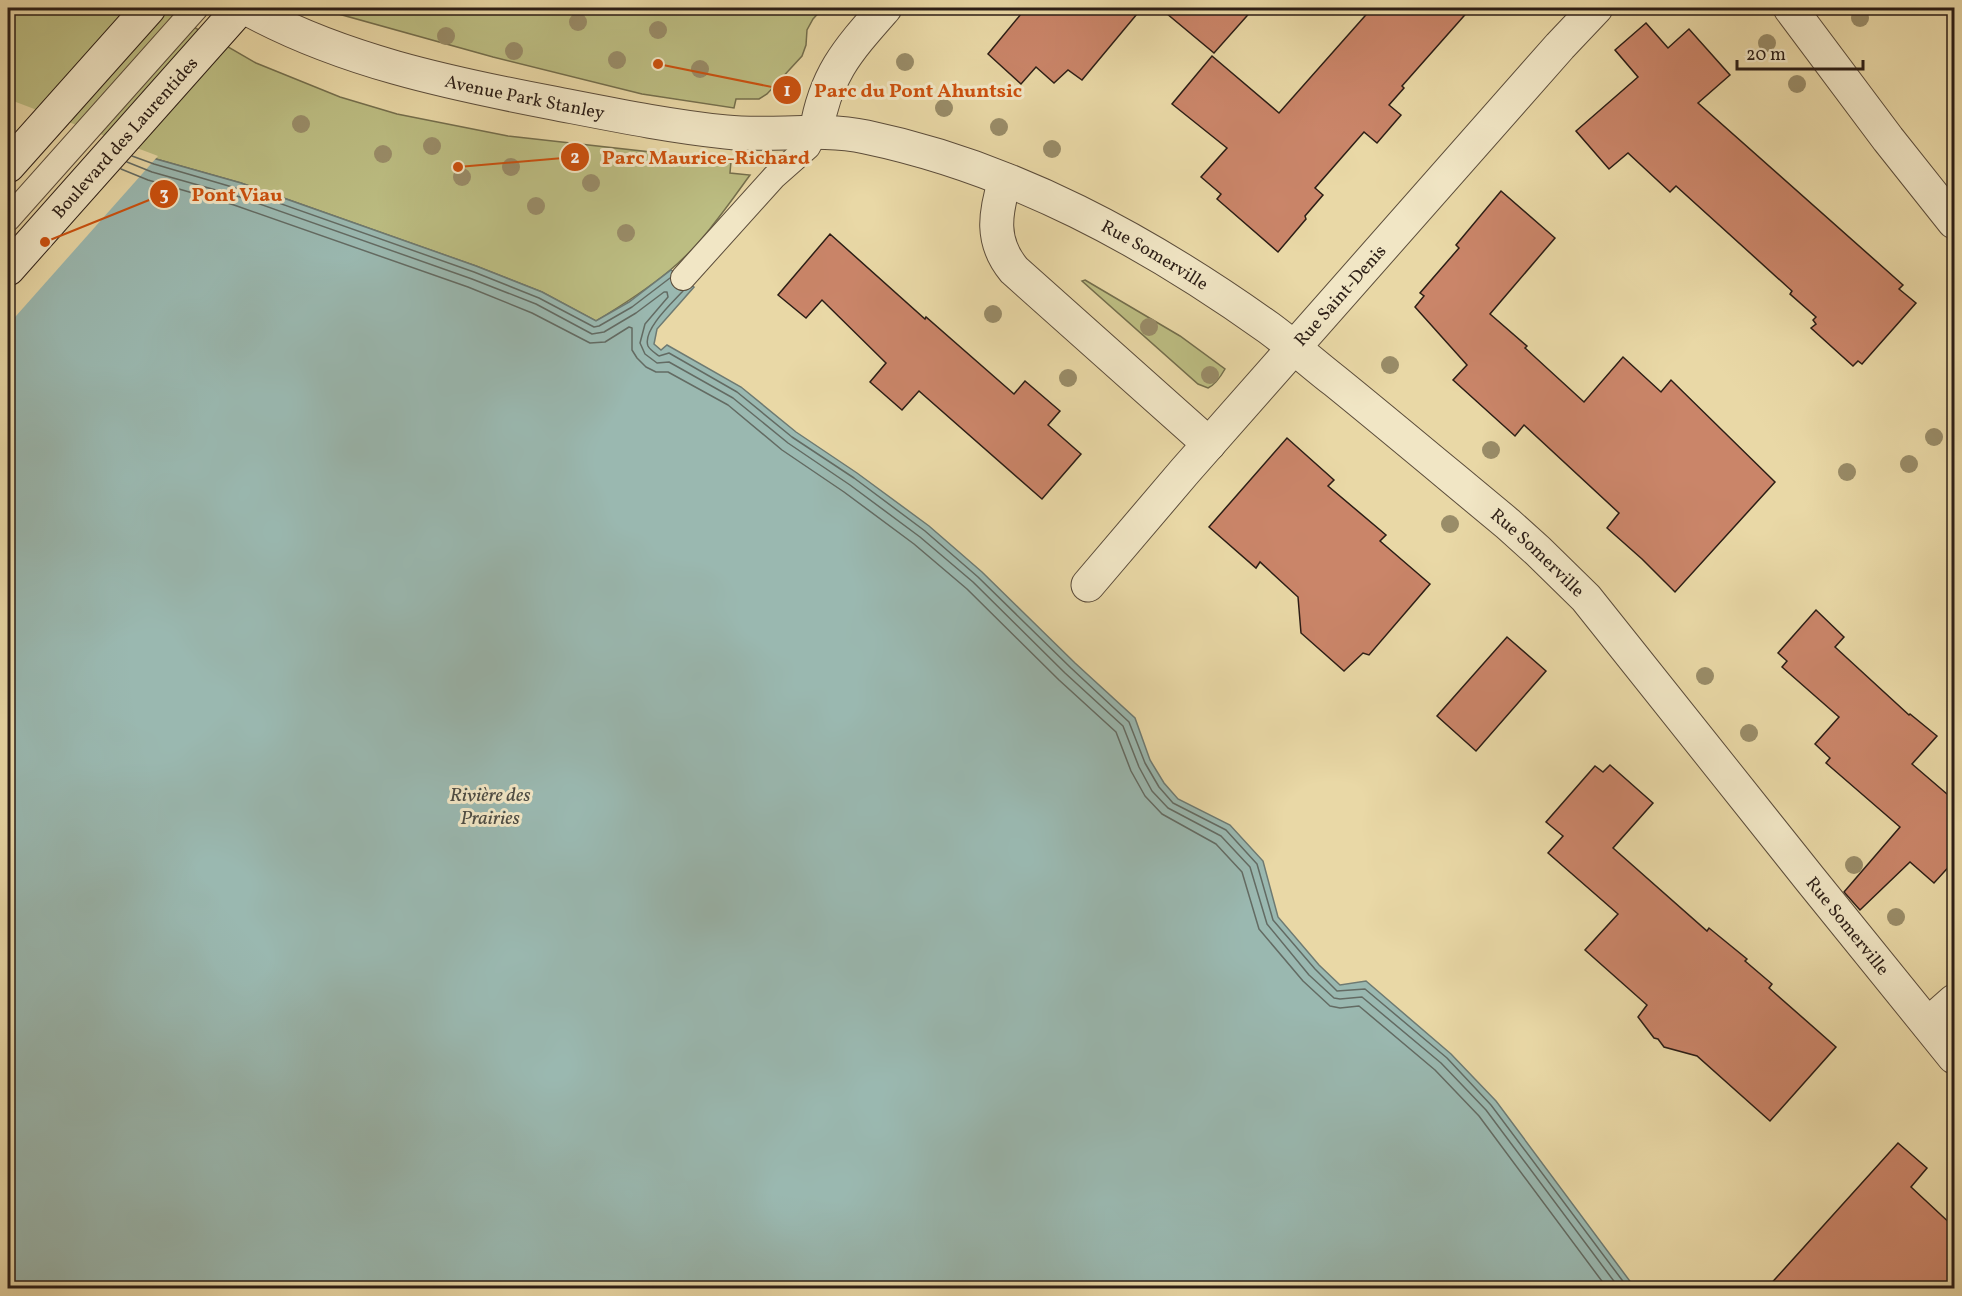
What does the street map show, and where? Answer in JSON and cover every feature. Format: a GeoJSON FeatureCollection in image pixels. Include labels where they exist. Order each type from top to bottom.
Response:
{"type":"FeatureCollection","features":[{"type":"Feature","properties":{"kind":"street"},"geometry":{"type":"LineString","coordinates":[[8,166],[148,8]]}},
{"type":"Feature","properties":{"kind":"street","name":"Boulevard des Laurentides"},"geometry":{"type":"LineString","coordinates":[[8,269],[240,8]]}},
{"type":"Feature","properties":{"kind":"street","name":"Avenue Park Stanley"},"geometry":{"type":"LineString","coordinates":[[246,8],[284,27],[331,46],[438,79],[671,125],[727,132],[816,132]]}},
{"type":"Feature","properties":{"kind":"street"},"geometry":{"type":"LineString","coordinates":[[816,132],[825,91],[843,57],[885,8]]}},
{"type":"Feature","properties":{"kind":"street","name":"Rue Saint-Denis"},"geometry":{"type":"LineString","coordinates":[[1088,585],[1209,444],[1596,8]]}},
{"type":"Feature","properties":{"kind":"street"},"geometry":{"type":"LineString","coordinates":[[1790,8],[1888,139],[1954,222]]}},
{"type":"Feature","properties":{"kind":"street","name":"Rue Somerville"},"geometry":{"type":"LineString","coordinates":[[816,132],[843,133],[903,146],[1051,198],[1097,221],[1207,285],[1294,348],[1508,524],[1586,598],[1954,1057]]}},
{"type":"Feature","properties":{"kind":"street"},"geometry":{"type":"LineString","coordinates":[[1005,180],[998,204],[996,223],[1000,248],[1005,259],[1014,270],[1209,444]]}},
{"type":"Feature","properties":{"kind":"street"},"geometry":{"type":"LineString","coordinates":[[1928,1024],[1954,1001]]}},
{"type":"Feature","properties":{"kind":"lane","name":"Boulevard des Laurentides"},"geometry":{"type":"LineString","coordinates":[[8,219],[196,8]]}},
{"type":"Feature","properties":{"kind":"lane"},"geometry":{"type":"LineString","coordinates":[[683,278],[774,177],[807,147],[816,132]]}},
{"type":"Feature","properties":{"kind":"green space"},"geometry":{"type":"Polygon","coordinates":[[[8,8],[161,8],[256,63],[340,97],[397,114],[508,136],[731,161],[730,173],[750,175],[712,226],[680,261],[624,304],[596,321],[542,292],[476,266],[241,183],[156,159],[8,102],[8,8]]]}},
{"type":"Feature","properties":{"kind":"green space"},"geometry":{"type":"Polygon","coordinates":[[[331,8],[823,8],[807,30],[806,45],[802,56],[767,94],[759,99],[736,99],[734,108],[642,94],[493,57],[328,11],[331,8]]]}},
{"type":"Feature","properties":{"kind":"green space"},"geometry":{"type":"Polygon","coordinates":[[[1085,280],[1180,336],[1225,369],[1220,377],[1208,388],[1198,384],[1082,281],[1085,280]]]}},
{"type":"Feature","properties":{"kind":"water","name":"Rivière des Prairies"},"geometry":{"type":"Polygon","coordinates":[[[8,102],[156,159],[241,183],[476,266],[542,292],[596,321],[629,302],[671,270],[694,287],[657,329],[654,344],[661,350],[667,345],[741,387],[796,432],[929,526],[982,572],[1135,718],[1150,760],[1164,783],[1178,799],[1230,825],[1263,861],[1278,917],[1319,965],[1340,985],[1366,981],[1451,1054],[1496,1101],[1635,1288],[8,1288],[8,102]]]}},
{"type":"Feature","properties":{"kind":"pier"},"geometry":{"type":"Polygon","coordinates":[[[8,99],[158,156],[8,325],[8,99]]]}},
{"type":"Feature","properties":{"kind":"building"},"geometry":{"type":"Polygon","coordinates":[[[1026,8],[1142,8],[1082,80],[1068,70],[1054,83],[1036,67],[1021,84],[988,54],[1026,8]]]}},
{"type":"Feature","properties":{"kind":"building"},"geometry":{"type":"Polygon","coordinates":[[[1160,8],[1254,8],[1214,53],[1160,8]]]}},
{"type":"Feature","properties":{"kind":"building"},"geometry":{"type":"Polygon","coordinates":[[[1372,8],[1471,8],[1402,86],[1404,88],[1389,105],[1401,115],[1377,143],[1364,132],[1315,188],[1323,195],[1278,252],[1217,199],[1221,194],[1201,177],[1227,148],[1172,104],[1212,56],[1279,113],[1372,8]]]}},
{"type":"Feature","properties":{"kind":"building"},"geometry":{"type":"Polygon","coordinates":[[[1646,23],[1668,48],[1689,29],[1730,75],[1698,103],[1903,285],[1899,289],[1916,303],[1862,364],[1858,361],[1853,366],[1811,328],[1816,324],[1813,320],[1816,317],[1790,294],[1792,291],[1676,186],[1670,192],[1628,153],[1609,169],[1576,131],[1638,77],[1615,50],[1646,23]]]}},
{"type":"Feature","properties":{"kind":"building"},"geometry":{"type":"Polygon","coordinates":[[[1501,191],[1555,238],[1490,314],[1527,346],[1525,348],[1584,402],[1623,357],[1661,392],[1671,380],[1775,482],[1675,592],[1607,528],[1619,513],[1524,425],[1515,436],[1453,380],[1467,365],[1415,307],[1424,296],[1420,293],[1459,248],[1456,245],[1501,191]]]}},
{"type":"Feature","properties":{"kind":"building"},"geometry":{"type":"Polygon","coordinates":[[[830,234],[925,319],[926,317],[1014,394],[1025,381],[1060,411],[1048,425],[1081,454],[1042,499],[919,391],[902,410],[870,382],[886,363],[822,300],[806,318],[778,295],[830,234]]]}},
{"type":"Feature","properties":{"kind":"building"},"geometry":{"type":"Polygon","coordinates":[[[1287,438],[1334,480],[1328,486],[1386,535],[1380,541],[1430,584],[1369,655],[1363,653],[1344,671],[1301,633],[1298,597],[1260,562],[1256,568],[1209,527],[1287,438]]]}},
{"type":"Feature","properties":{"kind":"building"},"geometry":{"type":"Polygon","coordinates":[[[1816,610],[1844,637],[1835,647],[1909,715],[1937,736],[1912,764],[1954,800],[1954,861],[1934,883],[1910,862],[1860,910],[1844,892],[1900,827],[1826,763],[1830,758],[1815,744],[1839,717],[1782,667],[1787,661],[1778,653],[1816,610]]]}},
{"type":"Feature","properties":{"kind":"building"},"geometry":{"type":"Polygon","coordinates":[[[1507,637],[1546,671],[1476,751],[1437,716],[1507,637]]]}},
{"type":"Feature","properties":{"kind":"building"},"geometry":{"type":"Polygon","coordinates":[[[1610,765],[1653,803],[1613,848],[1707,931],[1709,928],[1747,959],[1745,961],[1772,984],[1769,988],[1836,1047],[1770,1121],[1697,1056],[1664,1047],[1658,1039],[1654,1038],[1638,1017],[1647,1005],[1585,950],[1618,914],[1548,853],[1563,836],[1546,822],[1595,766],[1603,772],[1610,765]]]}},
{"type":"Feature","properties":{"kind":"building"},"geometry":{"type":"Polygon","coordinates":[[[1898,1143],[1927,1168],[1911,1187],[1954,1227],[1954,1288],[1767,1288],[1898,1143]]]}},
{"type":"Feature","properties":{"kind":"place","name":"Parc du Pont Ahuntsic"},"geometry":{"type":"Point","coordinates":[658,64]}},
{"type":"Feature","properties":{"kind":"place","name":"Parc Maurice-Richard"},"geometry":{"type":"Point","coordinates":[458,167]}},
{"type":"Feature","properties":{"kind":"place","name":"Pont Viau"},"geometry":{"type":"Point","coordinates":[45,242]}}]}
